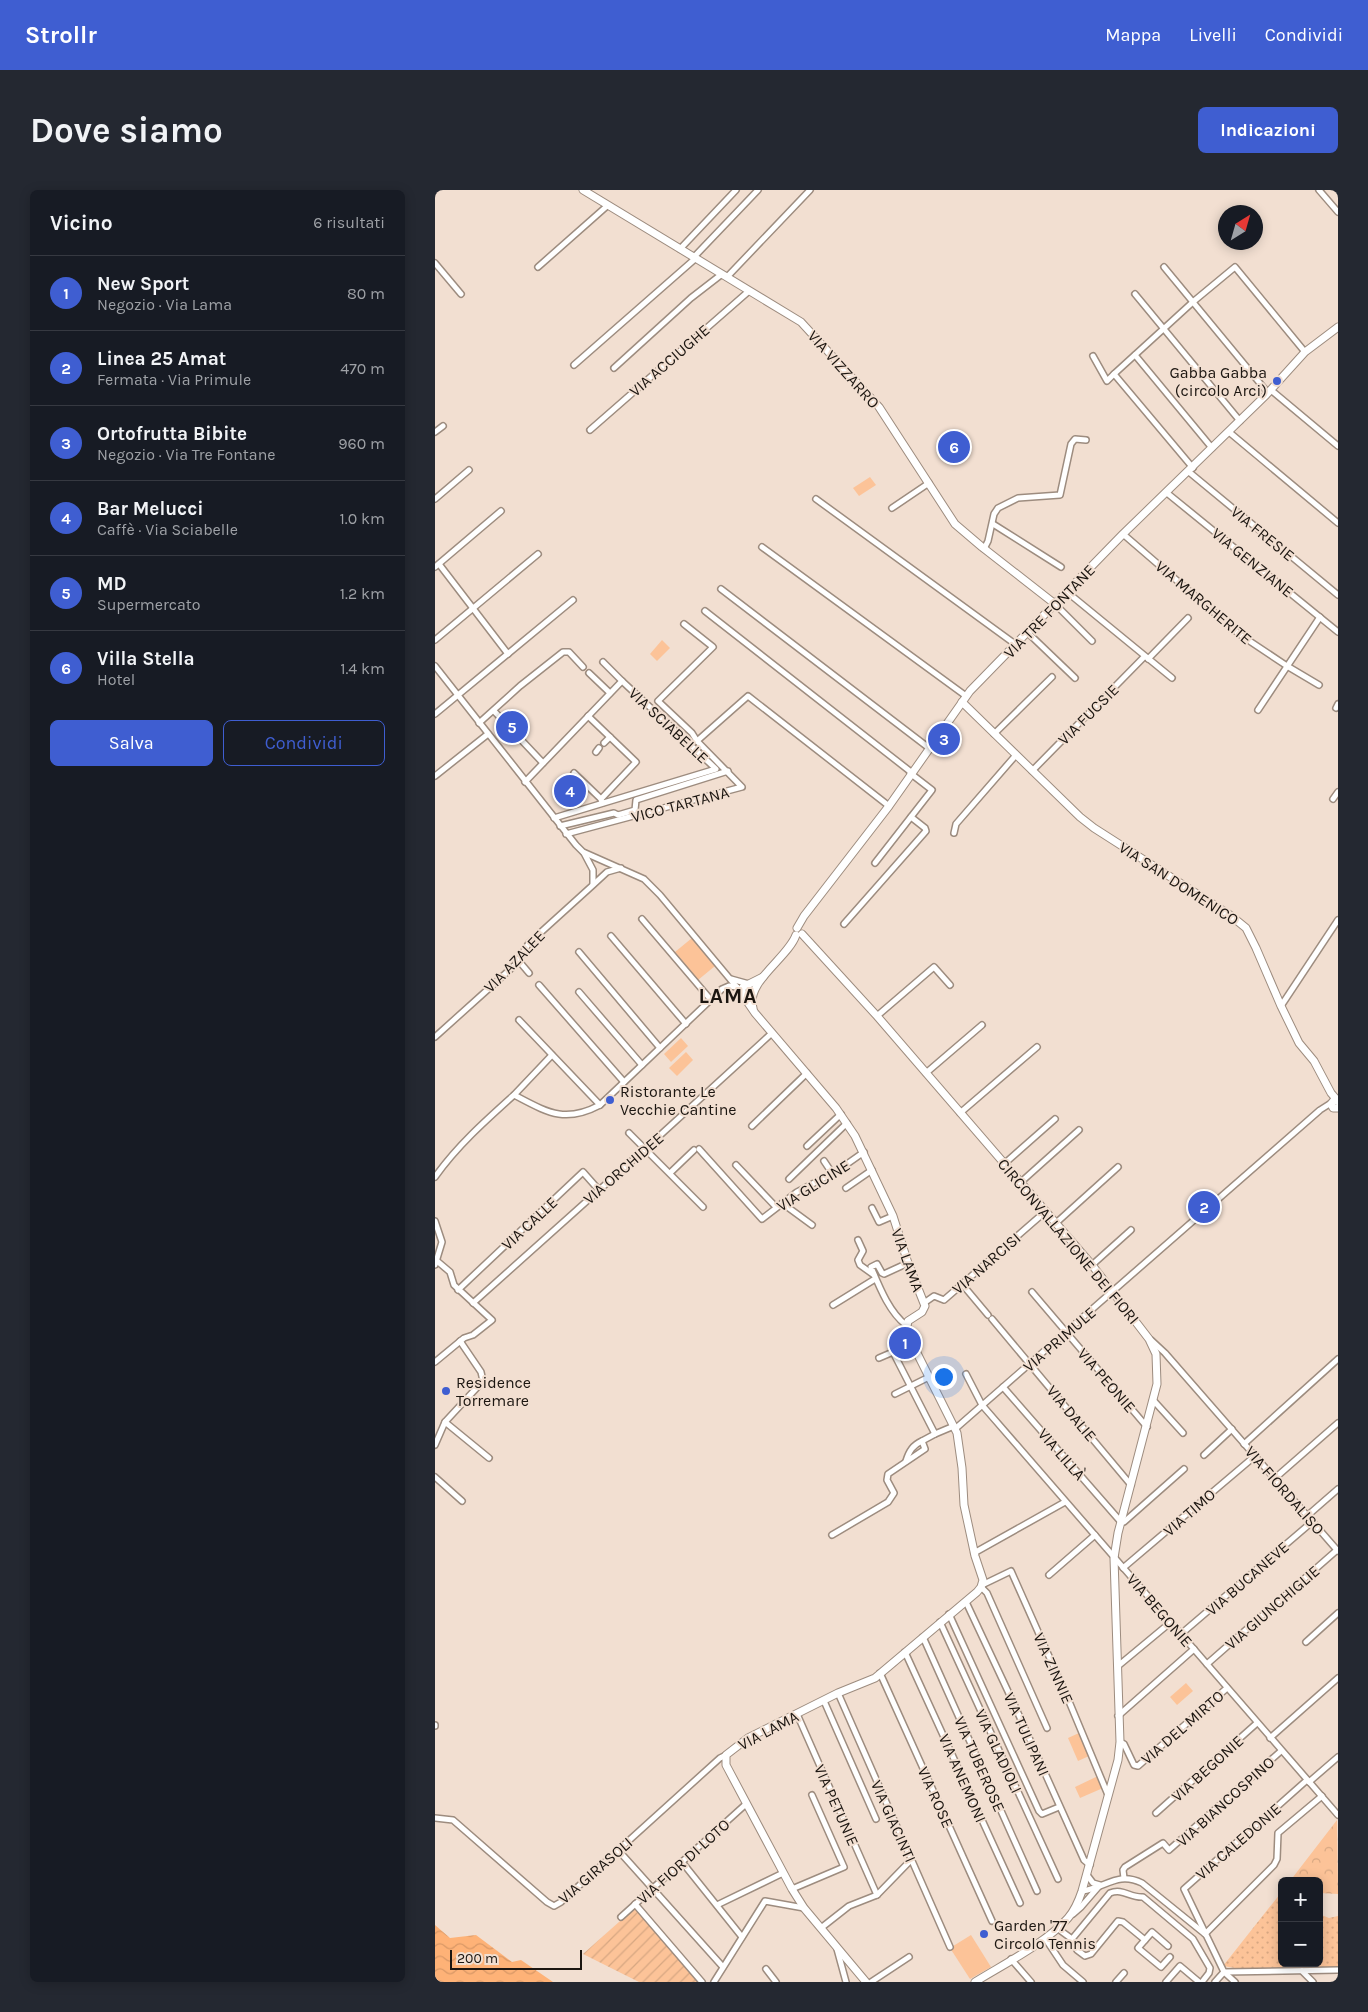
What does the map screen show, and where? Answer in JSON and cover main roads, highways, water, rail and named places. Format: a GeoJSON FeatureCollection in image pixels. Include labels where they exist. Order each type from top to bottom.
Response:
{"type":"FeatureCollection","features":[{"type":"Feature","properties":{"kind":"water"},"geometry":{"type":"Polygon","coordinates":[[[435,1925],[450,1938],[476,1935],[512,1962],[521,1960],[553,1982],[435,1982],[435,1925]]]}},
{"type":"Feature","properties":{"kind":"place","name":"Gabba Gabba (circolo Arci)"},"geometry":{"type":"Point","coordinates":[1277,381]}},
{"type":"Feature","properties":{"kind":"place","name":"Villa Stella"},"geometry":{"type":"Point","coordinates":[954,447]}},
{"type":"Feature","properties":{"kind":"place","name":"MD"},"geometry":{"type":"Point","coordinates":[512,727]}},
{"type":"Feature","properties":{"kind":"place","name":"Ortofrutta Bibite"},"geometry":{"type":"Point","coordinates":[944,739]}},
{"type":"Feature","properties":{"kind":"place","name":"Bar Melucci"},"geometry":{"type":"Point","coordinates":[570,791]}},
{"type":"Feature","properties":{"kind":"place","name":"Ristorante Le Vecchie Cantine"},"geometry":{"type":"Point","coordinates":[610,1100]}},
{"type":"Feature","properties":{"kind":"place","name":"Linea 25 Amat"},"geometry":{"type":"Point","coordinates":[1204,1207]}},
{"type":"Feature","properties":{"kind":"place","name":"New Sport"},"geometry":{"type":"Point","coordinates":[905,1343]}},
{"type":"Feature","properties":{"kind":"place","name":"Residence Torremare"},"geometry":{"type":"Point","coordinates":[446,1391]}},
{"type":"Feature","properties":{"kind":"place","name":"Garden '77 Circolo Tennis"},"geometry":{"type":"Point","coordinates":[984,1934]}},
{"type":"Feature","properties":{"kind":"district","name":"LAMA"},"geometry":{"type":"Point","coordinates":[728,996]}}]}
